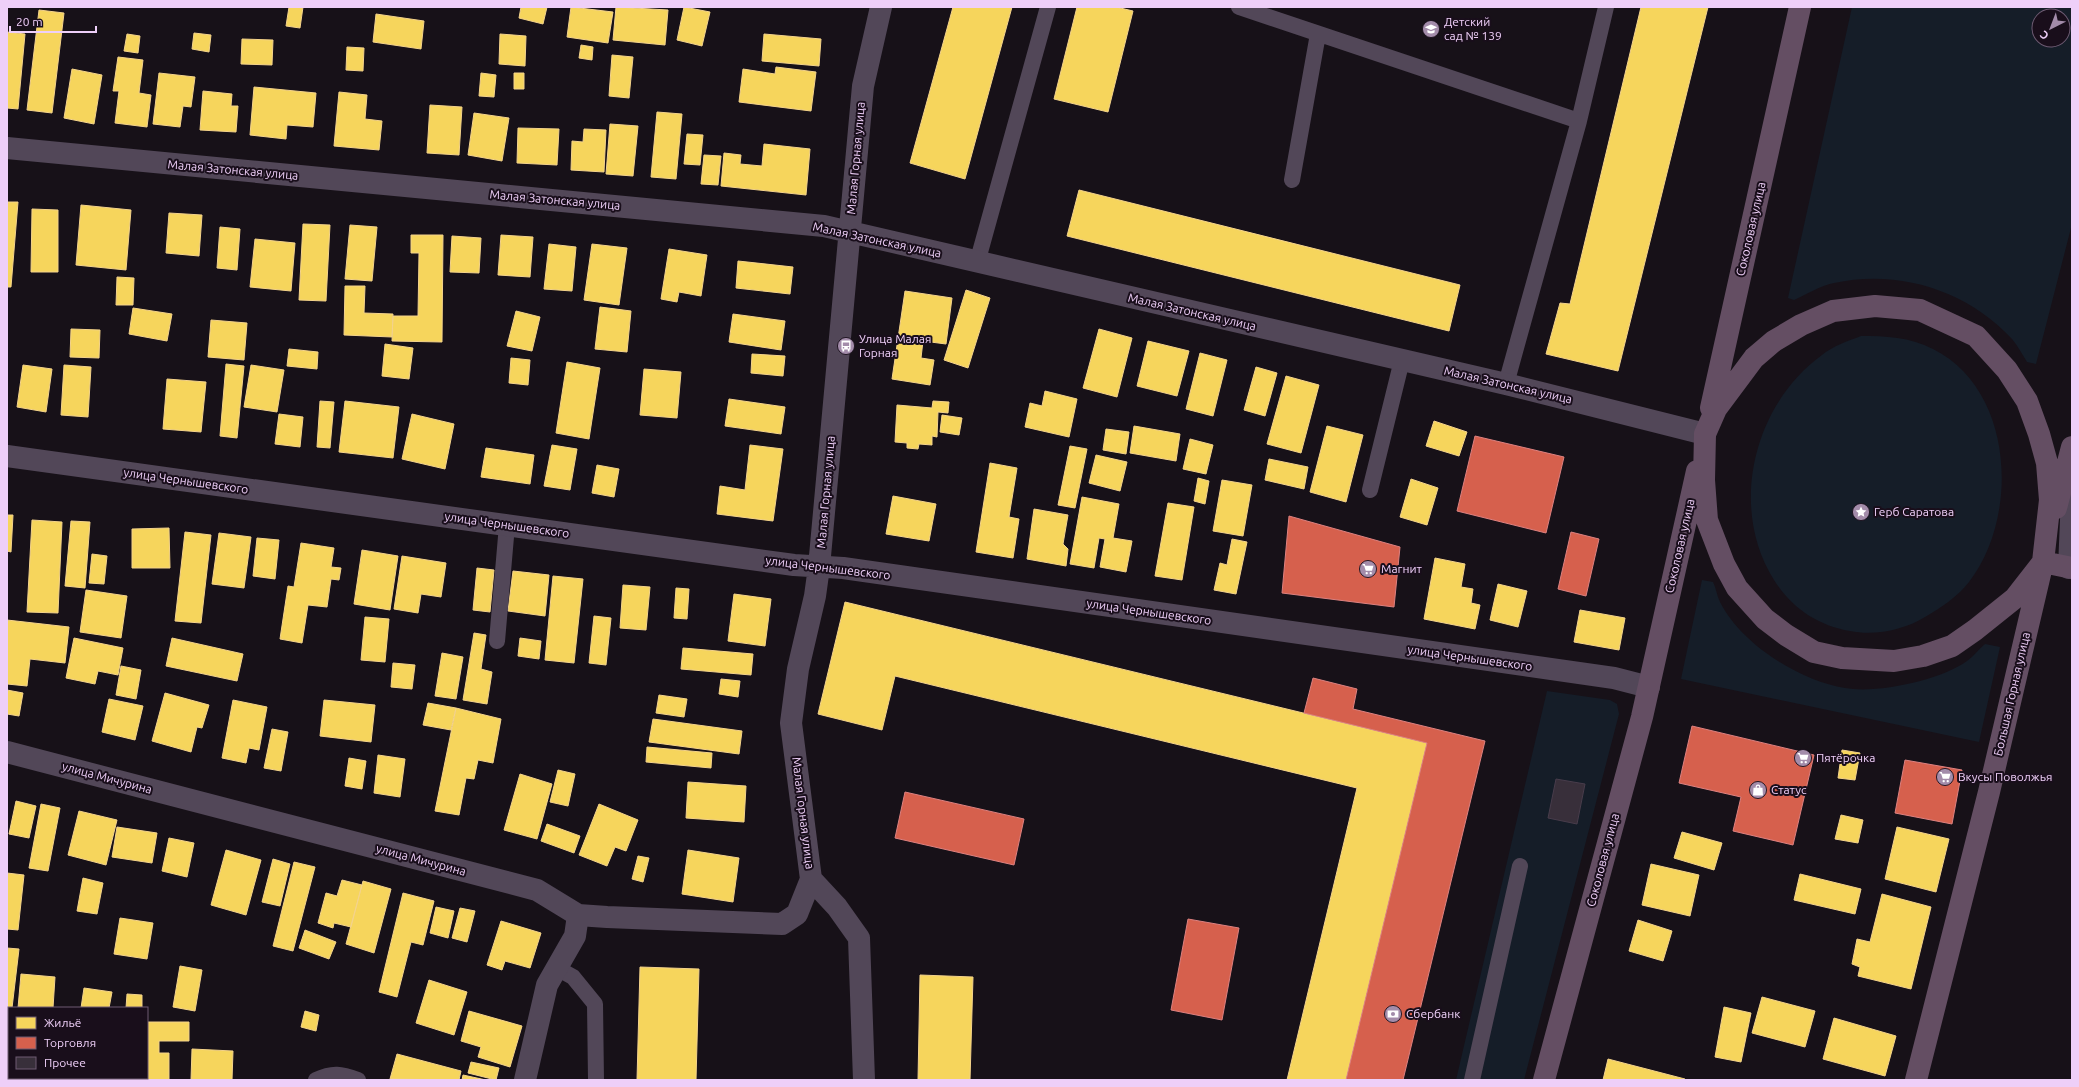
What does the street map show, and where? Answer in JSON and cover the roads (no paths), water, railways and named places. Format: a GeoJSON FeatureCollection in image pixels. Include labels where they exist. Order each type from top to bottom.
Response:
{"type":"FeatureCollection","features":[{"type":"Feature","properties":{"kind":"main road","name":"Соколовая улица"},"geometry":{"type":"LineString","coordinates":[[1544,1080],[1649,687],[1800,7]]}},
{"type":"Feature","properties":{"kind":"main road"},"geometry":{"type":"LineString","coordinates":[[1875,306],[1920,310],[1976,336],[2008,370],[2026,401],[2039,434],[2047,463],[2050,500],[2043,562],[2015,598],[1975,630],[1952,646],[1924,656],[1894,661],[1842,658],[1814,652],[1786,636],[1765,619],[1737,588],[1724,564],[1707,520],[1704,480],[1705,434],[1716,408],[1728,390],[1754,358],[1774,341],[1801,325],[1833,312],[1875,306]]}},
{"type":"Feature","properties":{"kind":"main road","name":"Большая Горная улица"},"geometry":{"type":"LineString","coordinates":[[1916,1080],[1989,792],[2043,562],[2072,447]]}},
{"type":"Feature","properties":{"kind":"main road"},"geometry":{"type":"LineString","coordinates":[[2043,562],[2070,568]]}},
{"type":"Feature","properties":{"kind":"street","name":"Малая Горная улица"},"geometry":{"type":"LineString","coordinates":[[864,1080],[859,938],[837,907],[811,879],[791,723],[798,669],[819,567],[863,86],[881,7]]}},
{"type":"Feature","properties":{"kind":"street","name":"Малая Затонская улица"},"geometry":{"type":"LineString","coordinates":[[7,148],[824,226],[977,263],[1506,384],[1705,434]]}},
{"type":"Feature","properties":{"kind":"street","name":"улица Чернышевского"},"geometry":{"type":"LineString","coordinates":[[7,456],[819,567],[843,568],[1614,678],[1649,687]]}},
{"type":"Feature","properties":{"kind":"street"},"geometry":{"type":"LineString","coordinates":[[2070,568],[2072,496]]}},
{"type":"Feature","properties":{"kind":"street","name":"улица Мичурина"},"geometry":{"type":"LineString","coordinates":[[7,752],[537,890],[578,914],[607,917],[782,924],[797,914],[811,879]]}},
{"type":"Feature","properties":{"kind":"street"},"geometry":{"type":"LineString","coordinates":[[525,1080],[547,985],[555,967],[575,936],[578,914]]}},
{"type":"Feature","properties":{"kind":"lane"},"geometry":{"type":"LineString","coordinates":[[977,263],[1048,7]]}},
{"type":"Feature","properties":{"kind":"lane"},"geometry":{"type":"LineString","coordinates":[[1239,7],[1579,121]]}},
{"type":"Feature","properties":{"kind":"lane"},"geometry":{"type":"LineString","coordinates":[[1506,384],[1579,121],[1606,7]]}},
{"type":"Feature","properties":{"kind":"lane"},"geometry":{"type":"LineString","coordinates":[[1292,180],[1318,34]]}},
{"type":"Feature","properties":{"kind":"lane"},"geometry":{"type":"LineString","coordinates":[[1370,490],[1402,360]]}},
{"type":"Feature","properties":{"kind":"lane"},"geometry":{"type":"LineString","coordinates":[[497,642],[507,525]]}},
{"type":"Feature","properties":{"kind":"lane"},"geometry":{"type":"LineString","coordinates":[[1472,1080],[1520,866]]}},
{"type":"Feature","properties":{"kind":"lane"},"geometry":{"type":"LineString","coordinates":[[555,967],[572,977],[595,1004],[596,1080]]}},
{"type":"Feature","properties":{"kind":"lane"},"geometry":{"type":"LineString","coordinates":[[316,1080],[328,1074],[343,1075],[358,1080]]}},
{"type":"Feature","properties":{"kind":"place","name":"Детский сад № 139"},"geometry":{"type":"Point","coordinates":[1431,29]}},
{"type":"Feature","properties":{"kind":"place","name":"Улица Малая Горная"},"geometry":{"type":"Point","coordinates":[846,346]}},
{"type":"Feature","properties":{"kind":"place","name":"Герб Саратова"},"geometry":{"type":"Point","coordinates":[1861,512]}},
{"type":"Feature","properties":{"kind":"place","name":"Магнит"},"geometry":{"type":"Point","coordinates":[1368,569]}},
{"type":"Feature","properties":{"kind":"place","name":"Пятёрочка"},"geometry":{"type":"Point","coordinates":[1803,758]}},
{"type":"Feature","properties":{"kind":"place","name":"Вкусы Поволжья"},"geometry":{"type":"Point","coordinates":[1945,777]}},
{"type":"Feature","properties":{"kind":"place","name":"Статус"},"geometry":{"type":"Point","coordinates":[1758,790]}},
{"type":"Feature","properties":{"kind":"place","name":"Сбербанк"},"geometry":{"type":"Point","coordinates":[1393,1014]}}]}
